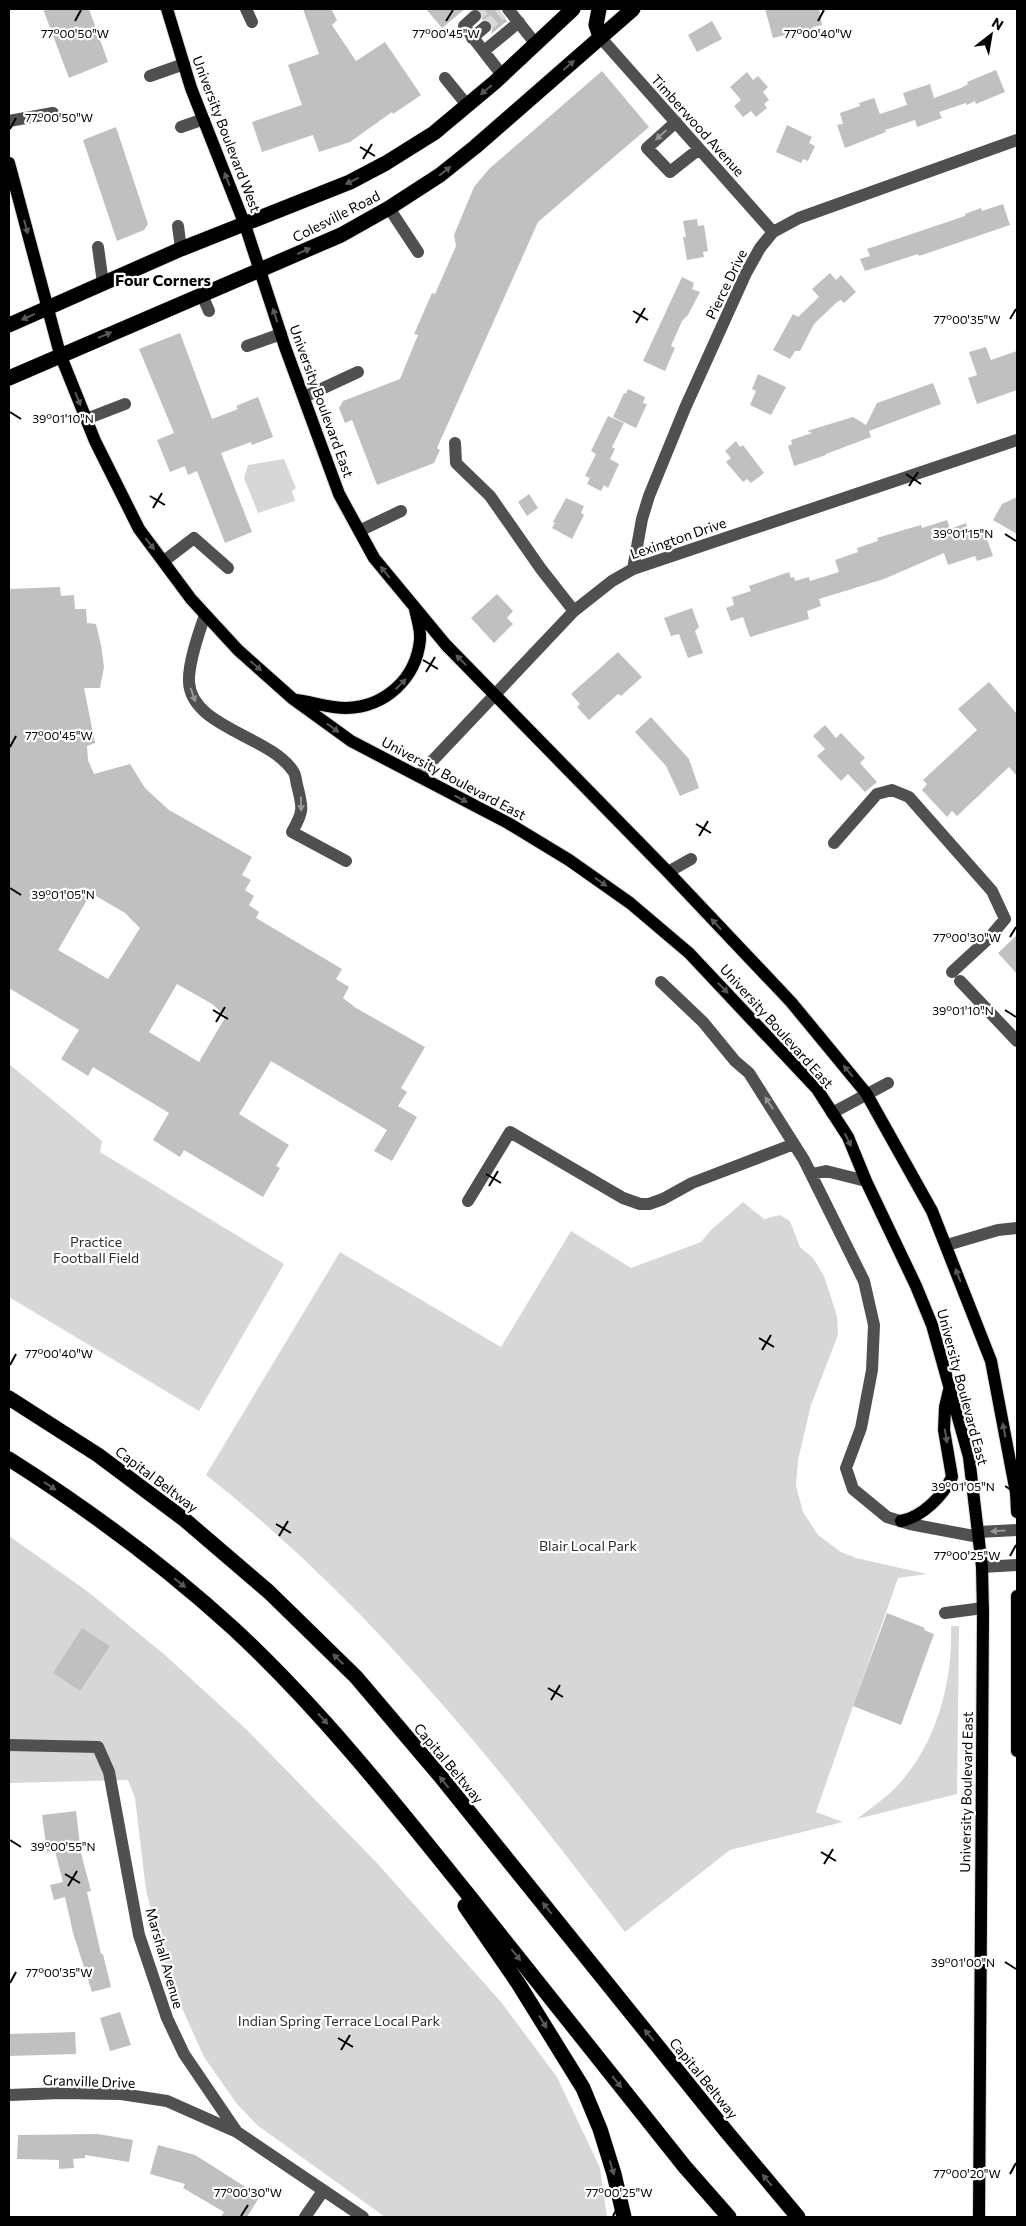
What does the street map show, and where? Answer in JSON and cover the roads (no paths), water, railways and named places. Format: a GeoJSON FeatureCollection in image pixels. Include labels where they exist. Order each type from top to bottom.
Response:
{"type":"FeatureCollection","features":[{"type":"Feature","properties":{"kind":"highway","name":"Colesville Road"},"geometry":{"type":"LineString","coordinates":[[9,325],[181,249],[350,182],[386,163],[434,133],[502,75],[573,9]]}},
{"type":"Feature","properties":{"kind":"highway"},"geometry":{"type":"LineString","coordinates":[[599,9],[596,25],[600,37]]}},
{"type":"Feature","properties":{"kind":"highway","name":"Colesville Road"},"geometry":{"type":"LineString","coordinates":[[9,378],[60,354],[341,235],[389,208],[440,175],[475,147],[633,9]]}},
{"type":"Feature","properties":{"kind":"highway","name":"Capital Beltway"},"geometry":{"type":"LineString","coordinates":[[9,1398],[98,1455],[185,1520],[269,1592],[356,1677],[441,1777],[798,2217]]}},
{"type":"Feature","properties":{"kind":"highway"},"geometry":{"type":"LineString","coordinates":[[9,1459],[121,1536],[191,1591],[227,1623],[320,1716],[398,1807],[685,2167],[729,2217]]}},
{"type":"Feature","properties":{"kind":"highway"},"geometry":{"type":"LineString","coordinates":[[398,1807],[518,1983],[583,2088],[609,2156],[624,2217]]}},
{"type":"Feature","properties":{"kind":"main road","name":"University Boulevard West"},"geometry":{"type":"LineString","coordinates":[[168,9],[184,64],[245,224],[260,270]]}},
{"type":"Feature","properties":{"kind":"main road"},"geometry":{"type":"LineString","coordinates":[[9,163],[13,197],[47,308]]}},
{"type":"Feature","properties":{"kind":"main road","name":"University Boulevard East"},"geometry":{"type":"LineString","coordinates":[[260,270],[339,494],[374,558],[415,610],[446,645],[668,872],[791,1002],[866,1093],[932,1211],[947,1245],[991,1361],[1016,1493],[1017,1512]]}},
{"type":"Feature","properties":{"kind":"main road","name":"University Boulevard East"},"geometry":{"type":"LineString","coordinates":[[47,308],[60,354],[86,419],[139,529],[191,599],[238,650],[293,699],[351,741],[508,823],[569,860],[630,903],[689,953],[817,1089],[848,1137],[866,1181],[916,1286],[932,1325],[969,1457],[982,1567],[983,1608],[979,2217]]}},
{"type":"Feature","properties":{"kind":"main road"},"geometry":{"type":"LineString","coordinates":[[293,699],[344,708],[367,706],[389,696],[408,678],[418,656],[420,637],[415,610]]}},
{"type":"Feature","properties":{"kind":"main road"},"geometry":{"type":"LineString","coordinates":[[901,1521],[910,1520],[926,1508],[942,1494],[952,1479],[953,1474],[944,1430],[945,1408],[949,1388]]}},
{"type":"Feature","properties":{"kind":"main road"},"geometry":{"type":"LineString","coordinates":[[1017,1596],[1017,1751]]}},
{"type":"Feature","properties":{"kind":"street"},"geometry":{"type":"LineString","coordinates":[[246,9],[252,22]]}},
{"type":"Feature","properties":{"kind":"street"},"geometry":{"type":"LineString","coordinates":[[505,10],[519,22],[535,44]]}},
{"type":"Feature","properties":{"kind":"street"},"geometry":{"type":"LineString","coordinates":[[476,16],[464,26],[502,75]]}},
{"type":"Feature","properties":{"kind":"street"},"geometry":{"type":"LineString","coordinates":[[484,51],[519,22]]}},
{"type":"Feature","properties":{"kind":"street"},"geometry":{"type":"LineString","coordinates":[[472,38],[485,27]]}},
{"type":"Feature","properties":{"kind":"street","name":"Timberwood Avenue"},"geometry":{"type":"LineString","coordinates":[[600,37],[773,232]]}},
{"type":"Feature","properties":{"kind":"street"},"geometry":{"type":"LineString","coordinates":[[150,76],[184,64]]}},
{"type":"Feature","properties":{"kind":"street"},"geometry":{"type":"LineString","coordinates":[[445,78],[467,105]]}},
{"type":"Feature","properties":{"kind":"street"},"geometry":{"type":"LineString","coordinates":[[9,121],[53,113]]}},
{"type":"Feature","properties":{"kind":"street"},"geometry":{"type":"LineString","coordinates":[[181,127],[204,119]]}},
{"type":"Feature","properties":{"kind":"street"},"geometry":{"type":"LineString","coordinates":[[676,122],[647,148],[670,172],[699,149]]}},
{"type":"Feature","properties":{"kind":"street","name":"Pierce Drive"},"geometry":{"type":"LineString","coordinates":[[633,569],[642,519],[649,496],[685,408],[746,273],[760,248],[773,232],[800,218],[1017,140]]}},
{"type":"Feature","properties":{"kind":"street"},"geometry":{"type":"LineString","coordinates":[[389,208],[418,252]]}},
{"type":"Feature","properties":{"kind":"street"},"geometry":{"type":"LineString","coordinates":[[178,226],[181,249]]}},
{"type":"Feature","properties":{"kind":"street"},"geometry":{"type":"LineString","coordinates":[[98,247],[104,283]]}},
{"type":"Feature","properties":{"kind":"street"},"geometry":{"type":"LineString","coordinates":[[202,294],[210,311]]}},
{"type":"Feature","properties":{"kind":"street"},"geometry":{"type":"LineString","coordinates":[[247,346],[281,334]]}},
{"type":"Feature","properties":{"kind":"street"},"geometry":{"type":"LineString","coordinates":[[304,397],[358,372]]}},
{"type":"Feature","properties":{"kind":"street"},"geometry":{"type":"LineString","coordinates":[[86,419],[125,404]]}},
{"type":"Feature","properties":{"kind":"street","name":"Lexington Drive"},"geometry":{"type":"LineString","coordinates":[[418,776],[574,611],[612,580],[633,569],[1017,440]]}},
{"type":"Feature","properties":{"kind":"street"},"geometry":{"type":"LineString","coordinates":[[454,443],[456,463],[490,496],[541,570],[574,611]]}},
{"type":"Feature","properties":{"kind":"street"},"geometry":{"type":"LineString","coordinates":[[359,531],[401,511]]}},
{"type":"Feature","properties":{"kind":"street"},"geometry":{"type":"LineString","coordinates":[[164,562],[194,538],[228,568]]}},
{"type":"Feature","properties":{"kind":"street"},"geometry":{"type":"LineString","coordinates":[[205,615],[195,647],[189,682],[196,703],[220,723],[281,757],[294,772],[303,803],[300,819],[292,832],[346,860]]}},
{"type":"Feature","properties":{"kind":"street"},"geometry":{"type":"LineString","coordinates":[[184,665],[195,647]]}},
{"type":"Feature","properties":{"kind":"street"},"geometry":{"type":"LineString","coordinates":[[834,843],[877,794],[892,790],[908,797],[992,891],[1005,919],[956,976],[1017,1041]]}},
{"type":"Feature","properties":{"kind":"street"},"geometry":{"type":"LineString","coordinates":[[668,872],[691,860]]}},
{"type":"Feature","properties":{"kind":"street"},"geometry":{"type":"LineString","coordinates":[[661,982],[703,1022],[735,1061],[749,1073],[812,1174],[864,1281],[874,1325],[872,1370],[861,1428],[846,1468],[853,1489],[887,1517],[901,1521],[978,1534],[1017,1530]]}},
{"type":"Feature","properties":{"kind":"street"},"geometry":{"type":"LineString","coordinates":[[832,1113],[866,1093],[888,1083]]}},
{"type":"Feature","properties":{"kind":"street"},"geometry":{"type":"LineString","coordinates":[[468,1201],[510,1132],[623,1198],[640,1204],[649,1204],[663,1199],[692,1183],[794,1144]]}},
{"type":"Feature","properties":{"kind":"street"},"geometry":{"type":"LineString","coordinates":[[812,1174],[826,1171],[866,1181]]}},
{"type":"Feature","properties":{"kind":"street"},"geometry":{"type":"LineString","coordinates":[[947,1245],[998,1230],[1017,1228]]}},
{"type":"Feature","properties":{"kind":"street"},"geometry":{"type":"LineString","coordinates":[[982,1567],[1017,1564]]}},
{"type":"Feature","properties":{"kind":"street"},"geometry":{"type":"LineString","coordinates":[[945,1613],[983,1608]]}},
{"type":"Feature","properties":{"kind":"street","name":"Marshall Avenue"},"geometry":{"type":"LineString","coordinates":[[9,1745],[98,1747],[109,1772],[139,1935],[167,2018],[184,2054],[237,2132]]}},
{"type":"Feature","properties":{"kind":"street","name":"Granville Drive"},"geometry":{"type":"LineString","coordinates":[[9,2095],[121,2094],[167,2101],[237,2132],[363,2217]]}},
{"type":"Feature","properties":{"kind":"street"},"geometry":{"type":"LineString","coordinates":[[305,2217],[324,2191]]}},
{"type":"Feature","properties":{"kind":"tunnel"},"geometry":{"type":"LineString","coordinates":[[475,16],[484,9]]}},
{"type":"Feature","properties":{"kind":"tunnel"},"geometry":{"type":"LineString","coordinates":[[485,27],[502,13]]}},
{"type":"Feature","properties":{"kind":"district","name":"Four Corners"},"geometry":{"type":"Point","coordinates":[163,279]}},
{"type":"Feature","properties":{"kind":"park label","name":"Practice Football Field"},"geometry":{"type":"Point","coordinates":[96,1250]}},
{"type":"Feature","properties":{"kind":"park label","name":"Blair Local Park"},"geometry":{"type":"Point","coordinates":[588,1545]}},
{"type":"Feature","properties":{"kind":"park label","name":"Indian Spring Terrace Local Park"},"geometry":{"type":"Point","coordinates":[339,2020]}}]}
